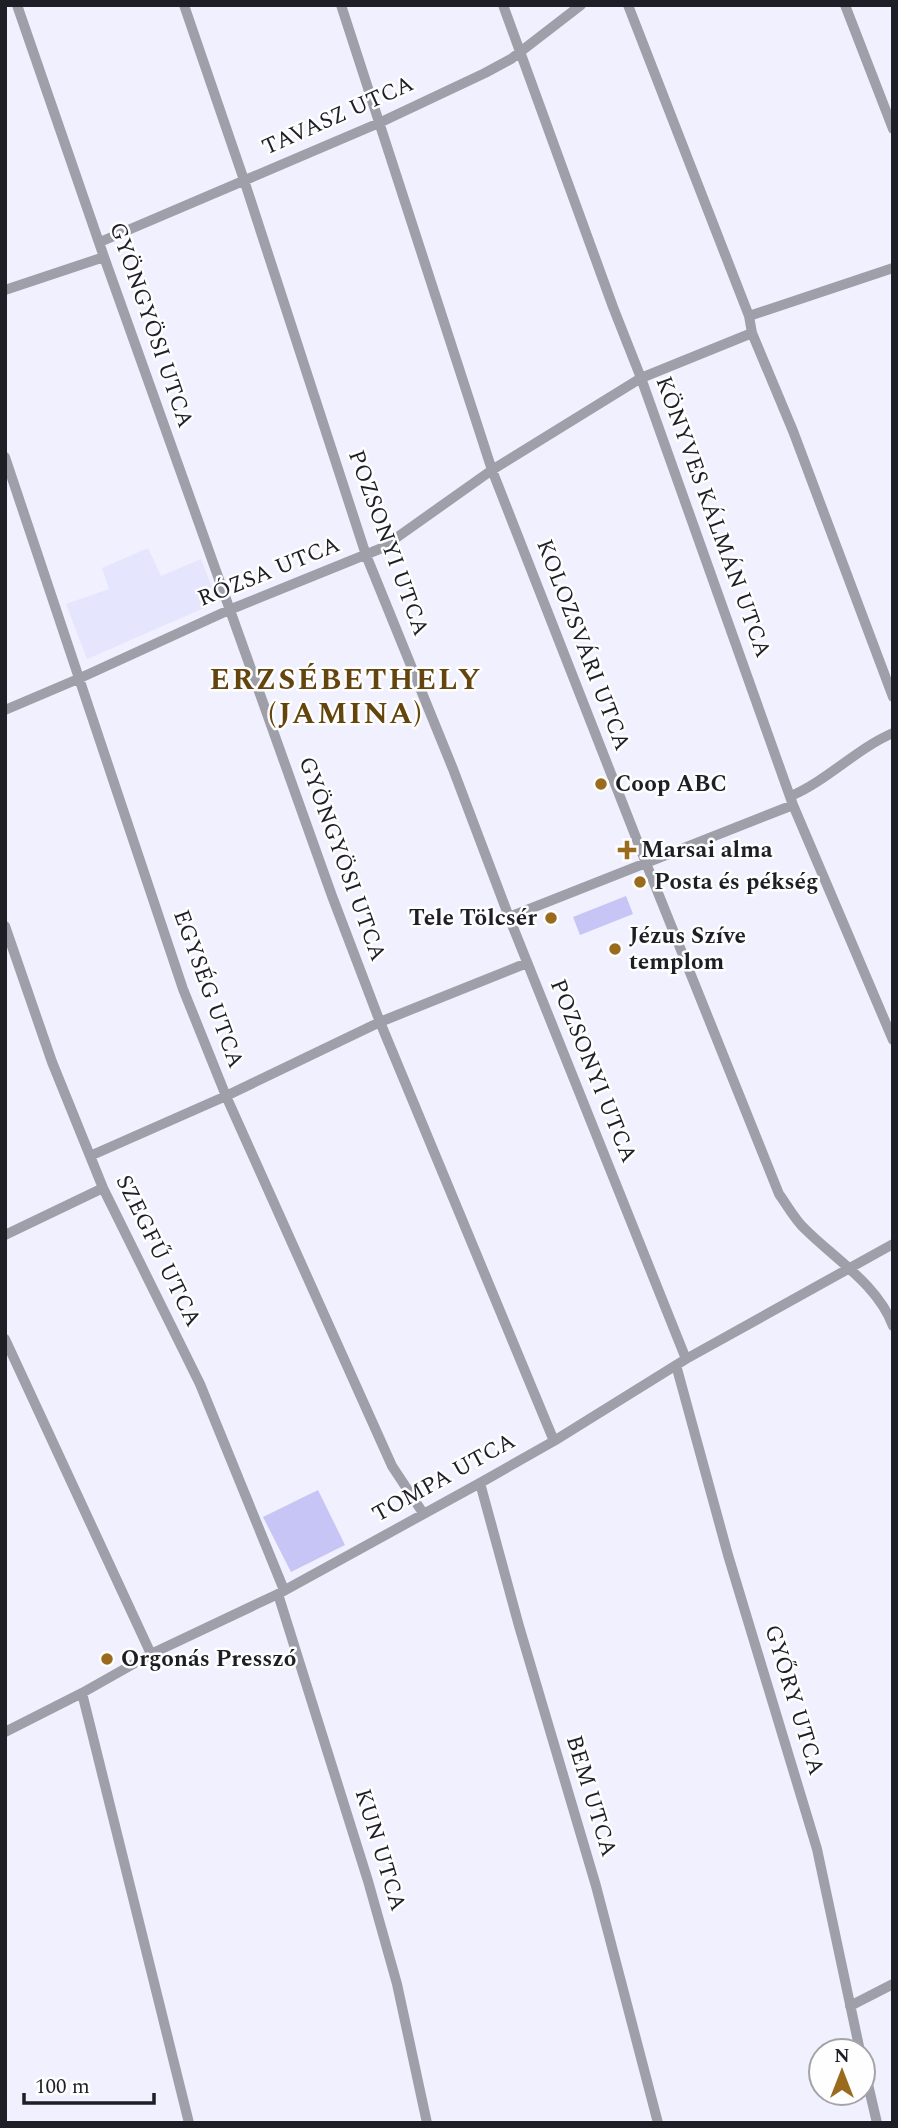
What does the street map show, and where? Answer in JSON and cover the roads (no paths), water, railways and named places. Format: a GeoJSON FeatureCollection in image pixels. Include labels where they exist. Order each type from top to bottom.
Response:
{"type":"FeatureCollection","features":[{"type":"Feature","properties":{"kind":"street","name":"GYÖNGYÖSI UTCA"},"geometry":{"type":"LineString","coordinates":[[17,5],[332,896],[380,1022],[554,1441]]}},
{"type":"Feature","properties":{"kind":"street","name":"POZSONYI UTCA"},"geometry":{"type":"LineString","coordinates":[[184,5],[366,555],[453,769],[680,1362]]}},
{"type":"Feature","properties":{"kind":"street","name":"KOLOZSVÁRI UTCA"},"geometry":{"type":"LineString","coordinates":[[341,5],[492,470],[779,1194],[803,1228],[849,1269],[887,1311],[893,1326]]}},
{"type":"Feature","properties":{"kind":"street","name":"KÖNYVES KÁLMÁN UTCA"},"geometry":{"type":"LineString","coordinates":[[503,5],[641,378],[792,800],[893,1040]]}},
{"type":"Feature","properties":{"kind":"street","name":"TAVASZ UTCA"},"geometry":{"type":"LineString","coordinates":[[100,242],[379,123],[485,73],[521,52],[581,5]]}},
{"type":"Feature","properties":{"kind":"street"},"geometry":{"type":"LineString","coordinates":[[628,5],[893,697]]}},
{"type":"Feature","properties":{"kind":"street"},"geometry":{"type":"LineString","coordinates":[[845,5],[893,130]]}},
{"type":"Feature","properties":{"kind":"street"},"geometry":{"type":"LineString","coordinates":[[5,290],[104,257]]}},
{"type":"Feature","properties":{"kind":"street"},"geometry":{"type":"LineString","coordinates":[[749,316],[893,268]]}},
{"type":"Feature","properties":{"kind":"street","name":"RÓZSA UTCA"},"geometry":{"type":"LineString","coordinates":[[5,710],[229,610],[382,548],[492,470],[641,378],[752,333]]}},
{"type":"Feature","properties":{"kind":"street","name":"EGYSÉG UTCA"},"geometry":{"type":"LineString","coordinates":[[5,457],[183,989],[226,1096],[393,1466],[423,1513]]}},
{"type":"Feature","properties":{"kind":"street"},"geometry":{"type":"LineString","coordinates":[[509,917],[646,863],[792,800],[854,756],[893,733]]}},
{"type":"Feature","properties":{"kind":"street","name":"SZEGFŰ UTCA"},"geometry":{"type":"LineString","coordinates":[[5,926],[52,1062],[103,1188],[200,1384],[281,1592]]}},
{"type":"Feature","properties":{"kind":"street"},"geometry":{"type":"LineString","coordinates":[[90,1156],[226,1096],[380,1022],[527,963]]}},
{"type":"Feature","properties":{"kind":"street"},"geometry":{"type":"LineString","coordinates":[[5,1235],[103,1188]]}},
{"type":"Feature","properties":{"kind":"street","name":"TOMPA UTCA"},"geometry":{"type":"LineString","coordinates":[[6,1730],[82,1693],[151,1654],[281,1592],[480,1483],[554,1441],[680,1362],[893,1244]]}},
{"type":"Feature","properties":{"kind":"street"},"geometry":{"type":"LineString","coordinates":[[5,1339],[151,1654]]}},
{"type":"Feature","properties":{"kind":"street","name":"GYŐRY UTCA"},"geometry":{"type":"LineString","coordinates":[[680,1362],[728,1555],[817,1849],[857,2037]]}},
{"type":"Feature","properties":{"kind":"street","name":"BEM UTCA"},"geometry":{"type":"LineString","coordinates":[[480,1483],[596,1886],[657,2123]]}},
{"type":"Feature","properties":{"kind":"street","name":"KUN UTCA"},"geometry":{"type":"LineString","coordinates":[[281,1592],[397,1984],[427,2123]]}},
{"type":"Feature","properties":{"kind":"street"},"geometry":{"type":"LineString","coordinates":[[82,1693],[189,2123]]}},
{"type":"Feature","properties":{"kind":"street"},"geometry":{"type":"LineString","coordinates":[[850,2006],[893,1984]]}},
{"type":"Feature","properties":{"kind":"place","name":"Coop ABC"},"geometry":{"type":"Point","coordinates":[601,784]}},
{"type":"Feature","properties":{"kind":"place","name":"Marsai alma"},"geometry":{"type":"Point","coordinates":[627,850]}},
{"type":"Feature","properties":{"kind":"place","name":"Posta és pékség"},"geometry":{"type":"Point","coordinates":[640,882]}},
{"type":"Feature","properties":{"kind":"place","name":"Tele Tölcsér"},"geometry":{"type":"Point","coordinates":[551,918]}},
{"type":"Feature","properties":{"kind":"place","name":"Jézus Szíve templom"},"geometry":{"type":"Point","coordinates":[615,949]}},
{"type":"Feature","properties":{"kind":"place","name":"Orgonás Presszó"},"geometry":{"type":"Point","coordinates":[107,1659]}},
{"type":"Feature","properties":{"kind":"district","name":"ERZSÉBETHELY (JAMINA)"},"geometry":{"type":"Point","coordinates":[346,697]}}]}
